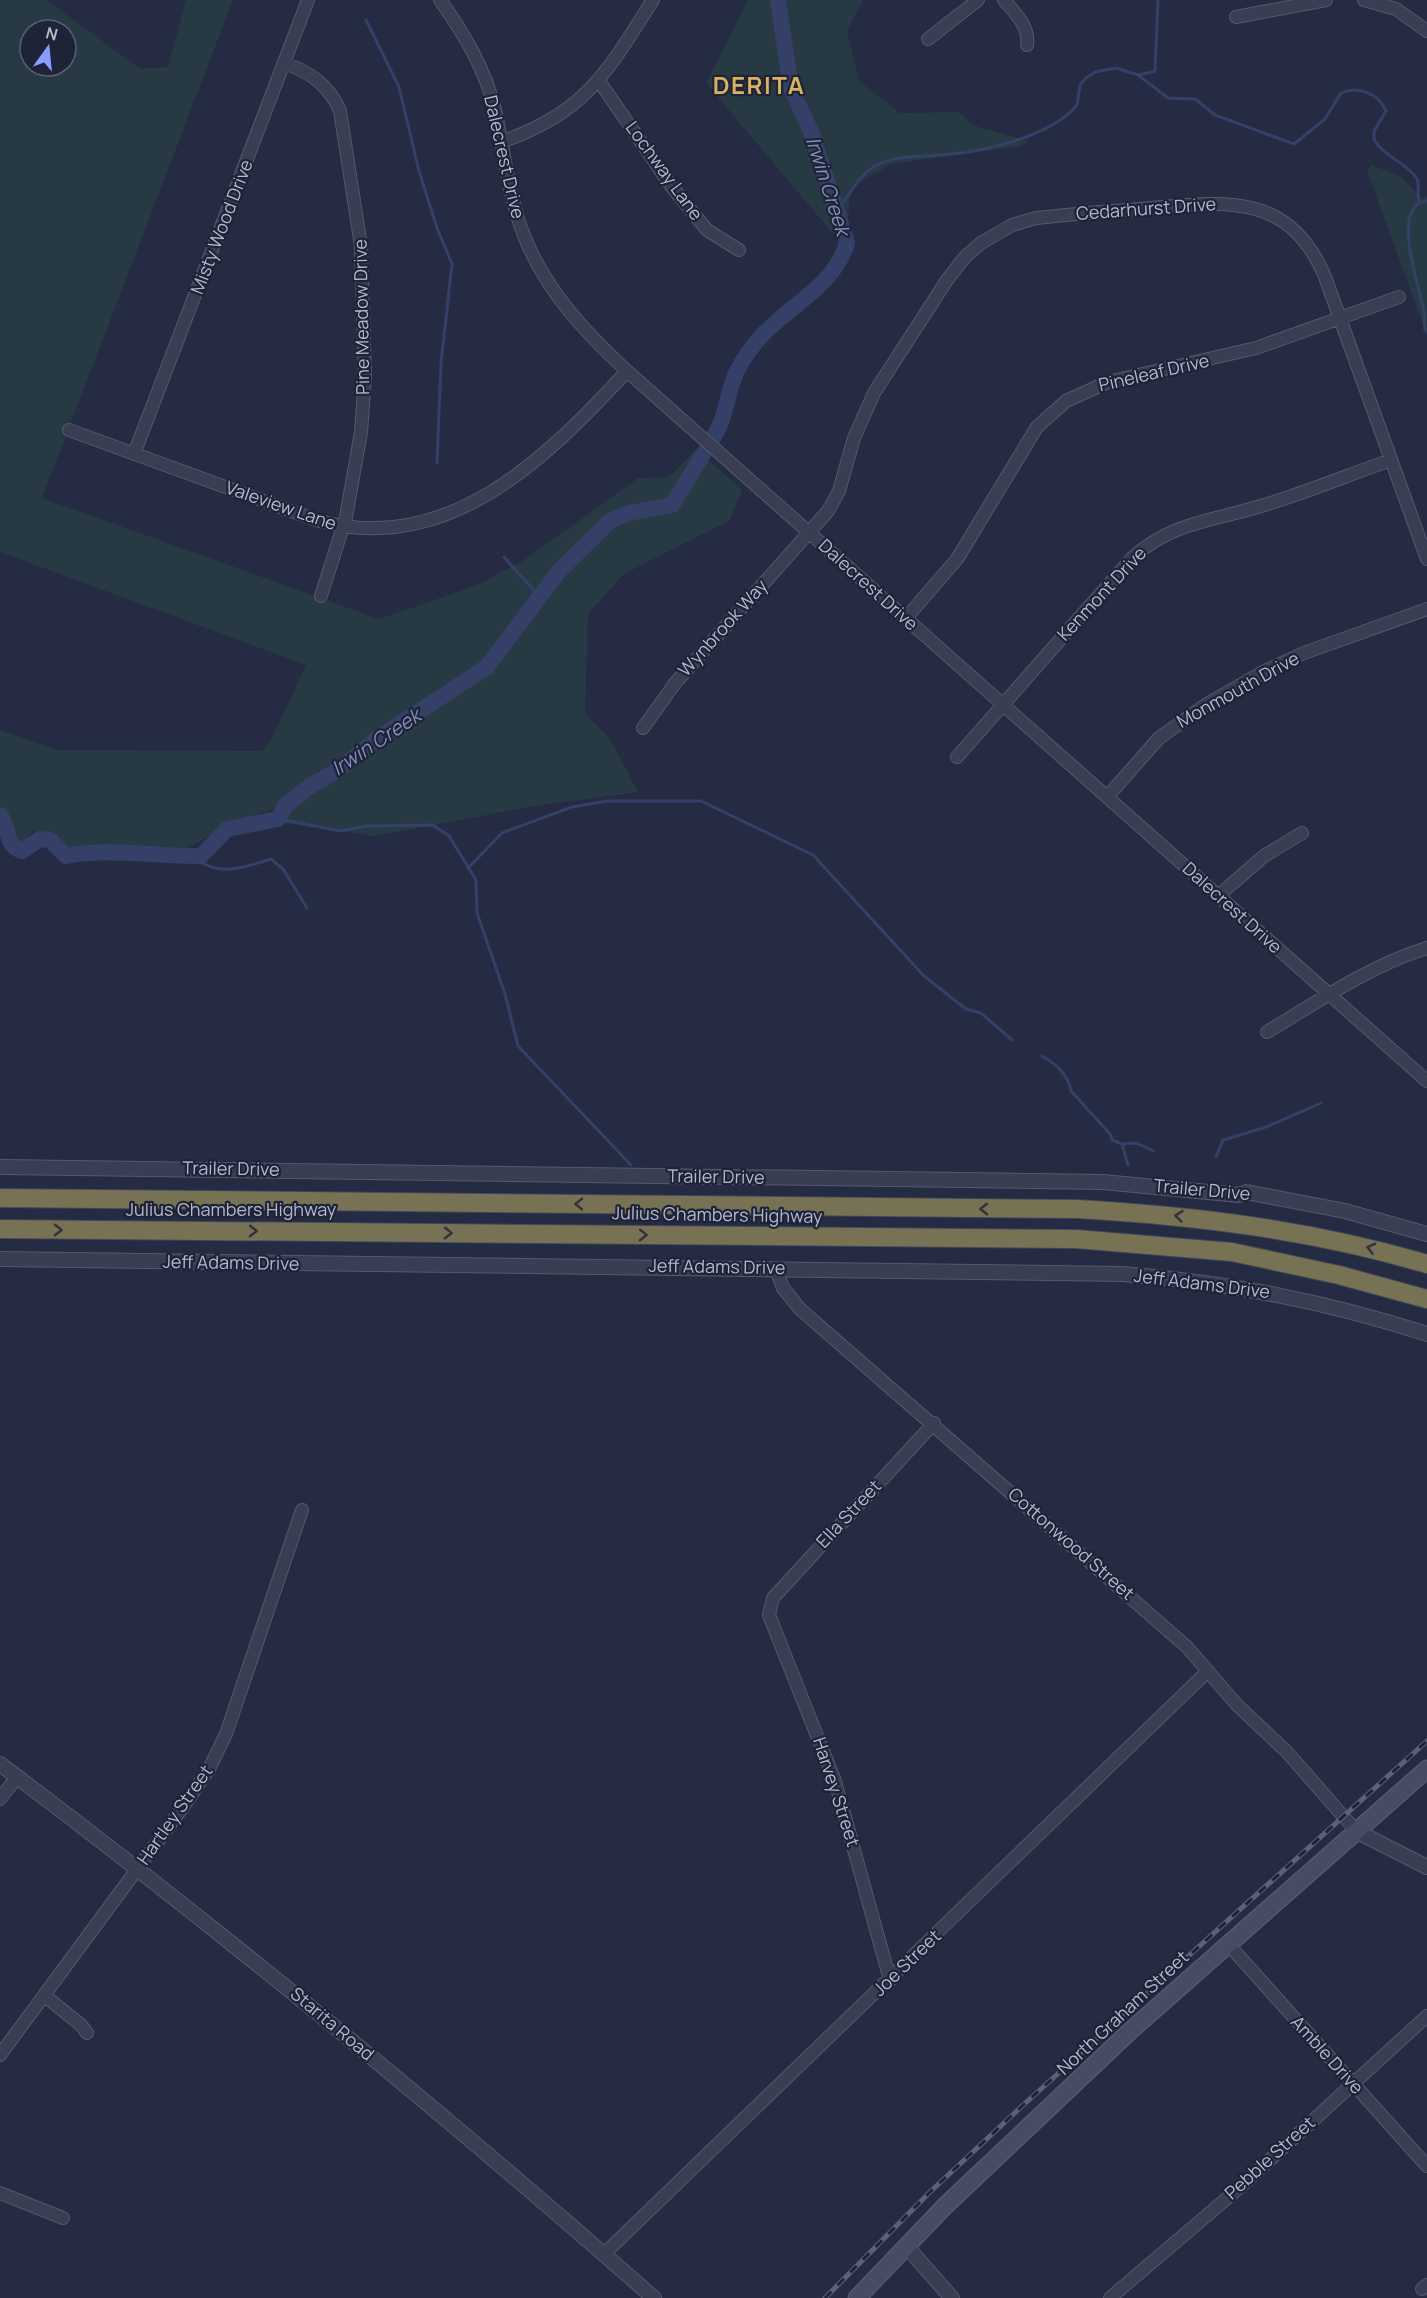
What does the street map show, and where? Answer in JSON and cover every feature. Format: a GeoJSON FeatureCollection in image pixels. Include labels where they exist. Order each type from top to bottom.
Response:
{"type":"FeatureCollection","features":[{"type":"Feature","properties":{"kind":"highway","name":"Julius Chambers Highway"},"geometry":{"type":"LineString","coordinates":[[0,1198],[1077,1209],[1176,1215],[1291,1231],[1346,1242],[1427,1264]]}},
{"type":"Feature","properties":{"kind":"highway","name":"Julius Chambers Highway"},"geometry":{"type":"LineString","coordinates":[[0,1229],[1076,1239],[1232,1252],[1339,1275],[1427,1299]]}},
{"type":"Feature","properties":{"kind":"main road","name":"North Graham Street"},"geometry":{"type":"LineString","coordinates":[[857,2298],[906,2246],[1129,2032],[1427,1769]]}},
{"type":"Feature","properties":{"kind":"street","name":"Misty Wood Drive"},"geometry":{"type":"LineString","coordinates":[[135,454],[308,0]]}},
{"type":"Feature","properties":{"kind":"street","name":"Dalecrest Drive"},"geometry":{"type":"LineString","coordinates":[[440,0],[477,59],[495,109],[516,214],[545,278],[576,322],[627,371],[1427,1081]]}},
{"type":"Feature","properties":{"kind":"street"},"geometry":{"type":"LineString","coordinates":[[501,142],[552,121],[581,100],[599,81],[653,0]]}},
{"type":"Feature","properties":{"kind":"street"},"geometry":{"type":"LineString","coordinates":[[928,39],[978,0]]}},
{"type":"Feature","properties":{"kind":"street"},"geometry":{"type":"LineString","coordinates":[[1004,0],[1024,25],[1028,38],[1027,45]]}},
{"type":"Feature","properties":{"kind":"street"},"geometry":{"type":"LineString","coordinates":[[1236,17],[1326,0]]}},
{"type":"Feature","properties":{"kind":"street"},"geometry":{"type":"LineString","coordinates":[[1364,0],[1396,9],[1427,30]]}},
{"type":"Feature","properties":{"kind":"street","name":"Pine Meadow Drive"},"geometry":{"type":"LineString","coordinates":[[284,63],[309,73],[319,81],[338,104],[344,125],[355,194],[363,272],[365,377],[361,432],[343,528],[321,596]]}},
{"type":"Feature","properties":{"kind":"street","name":"Lochway Lane"},"geometry":{"type":"LineString","coordinates":[[599,81],[672,187],[707,230],[739,250]]}},
{"type":"Feature","properties":{"kind":"street","name":"Cedarhurst Drive"},"geometry":{"type":"LineString","coordinates":[[809,532],[828,511],[839,491],[854,438],[874,393],[947,280],[965,257],[981,243],[1012,225],[1063,215],[1208,203],[1240,204],[1255,208],[1280,220],[1309,248],[1320,266],[1427,559]]}},
{"type":"Feature","properties":{"kind":"street","name":"Pineleaf Drive"},"geometry":{"type":"LineString","coordinates":[[906,618],[963,550],[1037,427],[1066,401],[1100,384],[1229,356],[1399,297]]}},
{"type":"Feature","properties":{"kind":"street","name":"Valeview Lane"},"geometry":{"type":"LineString","coordinates":[[69,430],[316,520],[343,528],[377,530],[415,525],[467,507],[562,438],[627,371]]}},
{"type":"Feature","properties":{"kind":"street","name":"Kenmont Drive"},"geometry":{"type":"LineString","coordinates":[[957,757],[1132,558],[1155,539],[1193,522],[1260,506],[1391,460]]}},
{"type":"Feature","properties":{"kind":"street","name":"Wynbrook Way"},"geometry":{"type":"LineString","coordinates":[[642,728],[675,681],[809,532]]}},
{"type":"Feature","properties":{"kind":"street","name":"Monmouth Drive"},"geometry":{"type":"LineString","coordinates":[[1107,797],[1159,738],[1182,720],[1216,699],[1304,653],[1427,609]]}},
{"type":"Feature","properties":{"kind":"street"},"geometry":{"type":"LineString","coordinates":[[1218,896],[1264,855],[1302,833]]}},
{"type":"Feature","properties":{"kind":"street"},"geometry":{"type":"LineString","coordinates":[[1267,1032],[1375,968],[1427,948]]}},
{"type":"Feature","properties":{"kind":"street","name":"Trailer Drive"},"geometry":{"type":"LineString","coordinates":[[0,1167],[1103,1182],[1239,1195],[1246,1192],[1316,1204],[1427,1234]]}},
{"type":"Feature","properties":{"kind":"street","name":"Jeff Adams Drive"},"geometry":{"type":"LineString","coordinates":[[0,1259],[1090,1272],[1187,1280],[1276,1293],[1333,1306],[1427,1334]]}},
{"type":"Feature","properties":{"kind":"street","name":"Cottonwood Street"},"geometry":{"type":"LineString","coordinates":[[776,1269],[783,1288],[800,1309],[1187,1647],[1240,1707],[1287,1752],[1356,1831]]}},
{"type":"Feature","properties":{"kind":"street","name":"Ella Street"},"geometry":{"type":"LineString","coordinates":[[769,1608],[773,1598],[934,1424]]}},
{"type":"Feature","properties":{"kind":"street","name":"Hartley Street"},"geometry":{"type":"LineString","coordinates":[[0,2055],[201,1781],[226,1734],[302,1510]]}},
{"type":"Feature","properties":{"kind":"street","name":"Harvey Street"},"geometry":{"type":"LineString","coordinates":[[769,1608],[769,1616],[835,1781],[890,1980]]}},
{"type":"Feature","properties":{"kind":"street","name":"Joe Street"},"geometry":{"type":"LineString","coordinates":[[604,2254],[1208,1671]]}},
{"type":"Feature","properties":{"kind":"street","name":"Starita Road"},"geometry":{"type":"LineString","coordinates":[[0,1764],[261,1965],[654,2298]]}},
{"type":"Feature","properties":{"kind":"street"},"geometry":{"type":"LineString","coordinates":[[0,1799],[17,1777]]}},
{"type":"Feature","properties":{"kind":"street"},"geometry":{"type":"LineString","coordinates":[[1356,1831],[1427,1867]]}},
{"type":"Feature","properties":{"kind":"street","name":"Amble Drive"},"geometry":{"type":"LineString","coordinates":[[1227,1944],[1427,2166]]}},
{"type":"Feature","properties":{"kind":"street"},"geometry":{"type":"LineString","coordinates":[[45,1995],[87,2033]]}},
{"type":"Feature","properties":{"kind":"street","name":"Pebble Street"},"geometry":{"type":"LineString","coordinates":[[1110,2298],[1239,2188],[1427,2016]]}},
{"type":"Feature","properties":{"kind":"street"},"geometry":{"type":"LineString","coordinates":[[0,2193],[63,2218]]}},
{"type":"Feature","properties":{"kind":"street"},"geometry":{"type":"LineString","coordinates":[[906,2246],[952,2298]]}},
{"type":"Feature","properties":{"kind":"shaded area"},"geometry":{"type":"Polygon","coordinates":[[[0,0],[47,0],[71,18],[18,18],[18,78],[78,78],[78,23],[140,69],[168,67],[186,0],[233,0],[42,498],[379,619],[475,586],[524,560],[638,478],[669,477],[696,449],[742,490],[729,521],[624,574],[588,614],[585,714],[610,739],[638,792],[535,806],[375,836],[274,822],[279,807],[232,823],[183,851],[75,849],[34,830],[21,846],[0,808],[0,730],[57,750],[262,751],[270,742],[306,665],[0,552],[0,0]]]}},
{"type":"Feature","properties":{"kind":"shaded area"},"geometry":{"type":"Polygon","coordinates":[[[748,0],[863,0],[847,31],[859,81],[900,113],[958,112],[975,126],[1029,141],[1021,146],[891,164],[851,187],[845,248],[706,83],[748,0]]]}},
{"type":"Feature","properties":{"kind":"shaded area"},"geometry":{"type":"Polygon","coordinates":[[[1372,165],[1400,176],[1422,199],[1427,197],[1427,336],[1367,170],[1372,165]]]}},
{"type":"Feature","properties":{"kind":"waterway","name":"Irwin Creek"},"geometry":{"type":"LineString","coordinates":[[713,438],[723,417],[735,375],[746,355],[768,329],[808,296],[831,273],[841,259],[847,243],[812,134],[791,88],[778,0]]}},
{"type":"Feature","properties":{"kind":"waterway"},"geometry":{"type":"LineString","coordinates":[[1139,75],[1155,71],[1158,0]]}},
{"type":"Feature","properties":{"kind":"waterway"},"geometry":{"type":"LineString","coordinates":[[366,20],[399,87],[419,171],[437,228],[452,264],[441,363],[437,463]]}},
{"type":"Feature","properties":{"kind":"waterway"},"geometry":{"type":"LineString","coordinates":[[838,210],[862,177],[879,164],[904,157],[974,151],[1033,134],[1050,126],[1077,105],[1080,85],[1086,78],[1095,72],[1116,68],[1138,75],[1168,98],[1195,99],[1215,115],[1294,144],[1325,119],[1341,93],[1354,90],[1367,93],[1378,100],[1386,111],[1374,131],[1374,139],[1384,151],[1411,171],[1418,182],[1419,201]]}},
{"type":"Feature","properties":{"kind":"waterway"},"geometry":{"type":"LineString","coordinates":[[1427,201],[1416,206],[1410,216],[1408,231],[1427,332]]}},
{"type":"Feature","properties":{"kind":"waterway","name":"Irwin Creek"},"geometry":{"type":"LineString","coordinates":[[0,815],[10,841],[16,849],[22,851],[40,839],[50,840],[66,856],[99,852],[201,856],[227,829],[278,819],[285,806],[307,788],[338,770],[374,741],[487,667],[560,570],[610,521],[629,513],[672,505],[704,453]]}},
{"type":"Feature","properties":{"kind":"waterway"},"geometry":{"type":"LineString","coordinates":[[504,557],[540,597]]}},
{"type":"Feature","properties":{"kind":"waterway"},"geometry":{"type":"LineString","coordinates":[[468,868],[502,833],[572,807],[608,801],[701,801],[813,855],[924,976],[966,1009],[981,1013],[1012,1040]]}},
{"type":"Feature","properties":{"kind":"waterway"},"geometry":{"type":"LineString","coordinates":[[278,819],[341,831],[368,826],[433,825],[449,836],[476,880],[477,913],[505,994],[518,1046],[631,1165]]}},
{"type":"Feature","properties":{"kind":"waterway"},"geometry":{"type":"LineString","coordinates":[[201,856],[199,861],[208,866],[226,869],[235,869],[271,859],[283,869],[307,908]]}},
{"type":"Feature","properties":{"kind":"waterway"},"geometry":{"type":"LineString","coordinates":[[1042,1056],[1061,1070],[1071,1091],[1111,1135],[1112,1140],[1122,1144],[1136,1143],[1154,1151]]}},
{"type":"Feature","properties":{"kind":"waterway"},"geometry":{"type":"LineString","coordinates":[[1216,1157],[1223,1140],[1266,1127],[1321,1103]]}},
{"type":"Feature","properties":{"kind":"waterway"},"geometry":{"type":"LineString","coordinates":[[1122,1144],[1128,1165]]}},
{"type":"Feature","properties":{"kind":"railway"},"geometry":{"type":"LineString","coordinates":[[825,2298],[930,2192],[1021,2107],[1427,1741]]}},
{"type":"Feature","properties":{"kind":"district","name":"DERITA"},"geometry":{"type":"Point","coordinates":[759,86]}}]}
